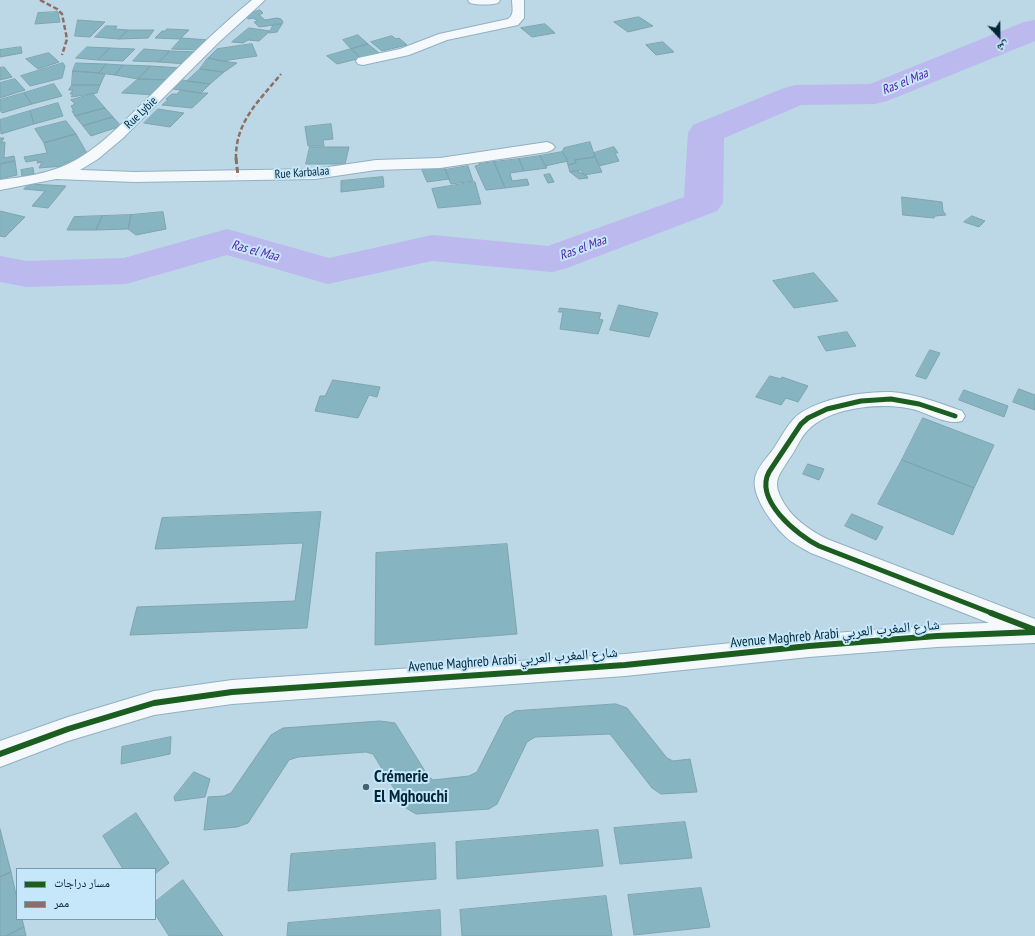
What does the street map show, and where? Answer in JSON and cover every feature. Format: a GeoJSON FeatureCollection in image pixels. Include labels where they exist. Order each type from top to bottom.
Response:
{"type":"FeatureCollection","features":[{"type":"Feature","properties":{"kind":"street","name":"Rue Lybie"},"geometry":{"type":"LineString","coordinates":[[0,185],[54,174],[73,167],[106,146],[167,88],[210,44],[259,0]]}},
{"type":"Feature","properties":{"kind":"street"},"geometry":{"type":"LineString","coordinates":[[474,0],[494,0]]}},
{"type":"Feature","properties":{"kind":"street"},"geometry":{"type":"LineString","coordinates":[[363,62],[404,52],[448,36],[513,22],[518,18],[518,0]]}},
{"type":"Feature","properties":{"kind":"street","name":"Rue Karbalaa"},"geometry":{"type":"LineString","coordinates":[[54,174],[170,177],[315,174],[376,165],[440,163],[547,148]]}},
{"type":"Feature","properties":{"kind":"street"},"geometry":{"type":"LineString","coordinates":[[955,416],[904,400],[882,399],[842,405],[824,411],[800,424],[766,478],[767,490],[772,503],[781,517],[796,533],[819,546],[1035,631]]}},
{"type":"Feature","properties":{"kind":"street","name":"Avenue Maghreb Arabi شارع المغرب العربي"},"geometry":{"type":"LineString","coordinates":[[0,754],[68,728],[154,703],[232,692],[625,665],[809,646],[937,636],[1035,631]]}},
{"type":"Feature","properties":{"kind":"building"},"geometry":{"type":"Polygon","coordinates":[[[260,10],[263,13],[259,15],[265,20],[277,18],[281,19],[283,22],[282,24],[259,27],[254,22],[258,21],[244,16],[260,10]]]}},
{"type":"Feature","properties":{"kind":"building"},"geometry":{"type":"Polygon","coordinates":[[[58,12],[60,22],[35,24],[38,13],[58,12]]]}},
{"type":"Feature","properties":{"kind":"building"},"geometry":{"type":"Polygon","coordinates":[[[639,17],[653,26],[628,32],[614,22],[639,17]]]}},
{"type":"Feature","properties":{"kind":"building"},"geometry":{"type":"Polygon","coordinates":[[[78,20],[105,22],[90,37],[75,36],[78,20]]]}},
{"type":"Feature","properties":{"kind":"building"},"geometry":{"type":"Polygon","coordinates":[[[274,24],[282,24],[277,32],[269,33],[274,24]]]}},
{"type":"Feature","properties":{"kind":"building"},"geometry":{"type":"Polygon","coordinates":[[[545,24],[555,33],[532,37],[521,28],[545,24]]]}},
{"type":"Feature","properties":{"kind":"building"},"geometry":{"type":"Polygon","coordinates":[[[106,26],[117,26],[115,29],[128,30],[119,39],[95,37],[106,26]]]}},
{"type":"Feature","properties":{"kind":"building"},"geometry":{"type":"Polygon","coordinates":[[[249,28],[270,31],[259,41],[248,40],[243,43],[232,42],[249,28]]]}},
{"type":"Feature","properties":{"kind":"building"},"geometry":{"type":"Polygon","coordinates":[[[167,29],[189,30],[180,39],[155,38],[162,31],[167,29]]]}},
{"type":"Feature","properties":{"kind":"building"},"geometry":{"type":"Polygon","coordinates":[[[128,30],[154,30],[148,38],[119,39],[128,30]]]}},
{"type":"Feature","properties":{"kind":"building"},"geometry":{"type":"Polygon","coordinates":[[[358,35],[368,44],[351,49],[343,40],[358,35]]]}},
{"type":"Feature","properties":{"kind":"building"},"geometry":{"type":"Polygon","coordinates":[[[392,36],[396,39],[399,38],[407,45],[382,51],[371,42],[392,36]]]}},
{"type":"Feature","properties":{"kind":"building"},"geometry":{"type":"Polygon","coordinates":[[[182,38],[209,40],[199,50],[172,49],[182,38]]]}},
{"type":"Feature","properties":{"kind":"building"},"geometry":{"type":"Polygon","coordinates":[[[663,42],[674,52],[656,55],[646,45],[663,42]]]}},
{"type":"Feature","properties":{"kind":"building"},"geometry":{"type":"Polygon","coordinates":[[[252,44],[257,56],[222,61],[208,58],[217,49],[252,44]]]}},
{"type":"Feature","properties":{"kind":"building"},"geometry":{"type":"Polygon","coordinates":[[[368,44],[379,53],[361,58],[351,49],[368,44]]]}},
{"type":"Feature","properties":{"kind":"building"},"geometry":{"type":"Polygon","coordinates":[[[21,47],[22,53],[0,57],[0,50],[21,47]]]}},
{"type":"Feature","properties":{"kind":"building"},"geometry":{"type":"Polygon","coordinates":[[[87,47],[110,48],[98,60],[76,58],[87,47]]]}},
{"type":"Feature","properties":{"kind":"building"},"geometry":{"type":"Polygon","coordinates":[[[110,48],[135,49],[123,61],[98,60],[110,48]]]}},
{"type":"Feature","properties":{"kind":"building"},"geometry":{"type":"Polygon","coordinates":[[[144,49],[170,51],[159,62],[133,61],[144,49]]]}},
{"type":"Feature","properties":{"kind":"building"},"geometry":{"type":"Polygon","coordinates":[[[351,49],[361,58],[337,64],[327,56],[351,49]]]}},
{"type":"Feature","properties":{"kind":"building"},"geometry":{"type":"Polygon","coordinates":[[[170,51],[198,52],[187,64],[159,62],[170,51]]]}},
{"type":"Feature","properties":{"kind":"building"},"geometry":{"type":"Polygon","coordinates":[[[49,53],[59,62],[38,69],[26,59],[49,53]]]}},
{"type":"Feature","properties":{"kind":"building"},"geometry":{"type":"Polygon","coordinates":[[[208,58],[237,63],[224,72],[200,69],[208,58]]]}},
{"type":"Feature","properties":{"kind":"building"},"geometry":{"type":"Polygon","coordinates":[[[63,63],[65,66],[62,78],[30,86],[21,76],[63,63]]]}},
{"type":"Feature","properties":{"kind":"building"},"geometry":{"type":"Polygon","coordinates":[[[76,63],[106,64],[99,73],[73,71],[76,63]]]}},
{"type":"Feature","properties":{"kind":"building"},"geometry":{"type":"Polygon","coordinates":[[[106,64],[123,65],[115,75],[99,73],[106,64]]]}},
{"type":"Feature","properties":{"kind":"building"},"geometry":{"type":"Polygon","coordinates":[[[123,65],[151,66],[138,79],[115,75],[123,65]]]}},
{"type":"Feature","properties":{"kind":"building"},"geometry":{"type":"Polygon","coordinates":[[[151,66],[181,68],[172,80],[138,79],[151,66]]]}},
{"type":"Feature","properties":{"kind":"building"},"geometry":{"type":"Polygon","coordinates":[[[4,67],[12,77],[0,80],[0,68],[4,67]]]}},
{"type":"Feature","properties":{"kind":"building"},"geometry":{"type":"Polygon","coordinates":[[[200,69],[224,72],[210,84],[187,81],[200,69]]]}},
{"type":"Feature","properties":{"kind":"building"},"geometry":{"type":"Polygon","coordinates":[[[73,71],[105,74],[100,85],[72,85],[73,71]]]}},
{"type":"Feature","properties":{"kind":"building"},"geometry":{"type":"Polygon","coordinates":[[[15,79],[25,90],[0,98],[0,83],[15,79]]]}},
{"type":"Feature","properties":{"kind":"building"},"geometry":{"type":"Polygon","coordinates":[[[138,79],[172,80],[157,95],[122,93],[138,79]]]}},
{"type":"Feature","properties":{"kind":"building"},"geometry":{"type":"Polygon","coordinates":[[[183,80],[210,84],[201,93],[173,89],[183,80]]]}},
{"type":"Feature","properties":{"kind":"building"},"geometry":{"type":"Polygon","coordinates":[[[54,84],[62,96],[32,104],[24,93],[54,84]]]}},
{"type":"Feature","properties":{"kind":"building"},"geometry":{"type":"Polygon","coordinates":[[[72,85],[100,85],[97,93],[71,97],[73,94],[70,94],[73,90],[69,90],[72,85]]]}},
{"type":"Feature","properties":{"kind":"building"},"geometry":{"type":"Polygon","coordinates":[[[181,90],[208,93],[192,108],[162,105],[172,94],[177,94],[181,90]]]}},
{"type":"Feature","properties":{"kind":"building"},"geometry":{"type":"Polygon","coordinates":[[[24,93],[32,104],[2,113],[0,110],[0,100],[24,93]]]}},
{"type":"Feature","properties":{"kind":"building"},"geometry":{"type":"Polygon","coordinates":[[[93,94],[105,108],[75,116],[71,106],[75,104],[71,100],[93,94]]]}},
{"type":"Feature","properties":{"kind":"building"},"geometry":{"type":"Polygon","coordinates":[[[58,103],[63,116],[34,124],[30,111],[58,103]]]}},
{"type":"Feature","properties":{"kind":"building"},"geometry":{"type":"Polygon","coordinates":[[[105,108],[113,117],[83,126],[75,116],[105,108]]]}},
{"type":"Feature","properties":{"kind":"building"},"geometry":{"type":"Polygon","coordinates":[[[158,109],[184,113],[170,127],[144,123],[158,109]]]}},
{"type":"Feature","properties":{"kind":"building"},"geometry":{"type":"Polygon","coordinates":[[[30,111],[34,124],[1,134],[0,120],[30,111]]]}},
{"type":"Feature","properties":{"kind":"building"},"geometry":{"type":"Polygon","coordinates":[[[113,117],[121,126],[91,136],[83,126],[113,117]]]}},
{"type":"Feature","properties":{"kind":"building"},"geometry":{"type":"Polygon","coordinates":[[[66,121],[76,134],[44,143],[35,129],[66,121]]]}},
{"type":"Feature","properties":{"kind":"building"},"geometry":{"type":"Polygon","coordinates":[[[331,124],[333,139],[323,140],[324,146],[308,146],[305,127],[331,124]]]}},
{"type":"Feature","properties":{"kind":"building"},"geometry":{"type":"Polygon","coordinates":[[[76,134],[88,155],[73,163],[65,163],[63,166],[39,168],[42,162],[37,163],[38,160],[26,162],[24,157],[47,153],[44,143],[76,134]]]}},
{"type":"Feature","properties":{"kind":"building"},"geometry":{"type":"Polygon","coordinates":[[[0,138],[4,138],[1,143],[5,142],[4,158],[14,156],[15,161],[0,164],[0,138]]]}},
{"type":"Feature","properties":{"kind":"building"},"geometry":{"type":"Polygon","coordinates":[[[590,142],[595,157],[575,160],[576,163],[568,165],[566,157],[562,152],[564,148],[590,142]]]}},
{"type":"Feature","properties":{"kind":"building"},"geometry":{"type":"Polygon","coordinates":[[[310,147],[349,147],[345,164],[306,164],[310,147]]]}},
{"type":"Feature","properties":{"kind":"building"},"geometry":{"type":"Polygon","coordinates":[[[614,147],[618,153],[615,153],[619,161],[599,166],[594,153],[614,147]]]}},
{"type":"Feature","properties":{"kind":"building"},"geometry":{"type":"Polygon","coordinates":[[[562,152],[568,161],[545,166],[540,156],[562,152]]]}},
{"type":"Feature","properties":{"kind":"building"},"geometry":{"type":"Polygon","coordinates":[[[540,156],[547,168],[524,171],[519,159],[540,156]]]}},
{"type":"Feature","properties":{"kind":"building"},"geometry":{"type":"Polygon","coordinates":[[[595,157],[602,172],[584,175],[581,170],[570,172],[568,165],[576,163],[575,160],[595,157]]]}},
{"type":"Feature","properties":{"kind":"building"},"geometry":{"type":"Polygon","coordinates":[[[519,159],[524,171],[510,173],[512,181],[527,179],[529,185],[505,188],[494,162],[519,159]]]}},
{"type":"Feature","properties":{"kind":"building"},"geometry":{"type":"Polygon","coordinates":[[[15,161],[17,175],[0,179],[0,164],[15,161]]]}},
{"type":"Feature","properties":{"kind":"building"},"geometry":{"type":"Polygon","coordinates":[[[494,162],[505,188],[486,190],[475,166],[494,162]]]}},
{"type":"Feature","properties":{"kind":"building"},"geometry":{"type":"Polygon","coordinates":[[[468,166],[473,181],[451,184],[445,170],[468,166]]]}},
{"type":"Feature","properties":{"kind":"building"},"geometry":{"type":"Polygon","coordinates":[[[33,168],[34,174],[22,176],[21,170],[33,168]]]}},
{"type":"Feature","properties":{"kind":"building"},"geometry":{"type":"Polygon","coordinates":[[[445,168],[449,179],[427,182],[422,170],[445,168]]]}},
{"type":"Feature","properties":{"kind":"building"},"geometry":{"type":"Polygon","coordinates":[[[577,171],[586,175],[588,178],[579,179],[570,172],[577,171]]]}},
{"type":"Feature","properties":{"kind":"building"},"geometry":{"type":"Polygon","coordinates":[[[550,174],[554,182],[548,183],[544,175],[550,174]]]}},
{"type":"Feature","properties":{"kind":"building"},"geometry":{"type":"Polygon","coordinates":[[[383,177],[384,187],[341,192],[341,181],[383,177]]]}},
{"type":"Feature","properties":{"kind":"building"},"geometry":{"type":"Polygon","coordinates":[[[475,182],[481,204],[438,208],[432,189],[475,182]]]}},
{"type":"Feature","properties":{"kind":"building"},"geometry":{"type":"Polygon","coordinates":[[[29,184],[66,186],[48,208],[32,206],[45,191],[24,189],[29,184]]]}},
{"type":"Feature","properties":{"kind":"building"},"geometry":{"type":"Polygon","coordinates":[[[902,197],[942,202],[943,211],[946,215],[935,216],[934,218],[903,215],[902,197]]]}},
{"type":"Feature","properties":{"kind":"building"},"geometry":{"type":"Polygon","coordinates":[[[0,211],[25,217],[5,237],[0,236],[0,211]]]}},
{"type":"Feature","properties":{"kind":"building"},"geometry":{"type":"Polygon","coordinates":[[[163,212],[166,229],[136,235],[128,229],[131,215],[163,212]]]}},
{"type":"Feature","properties":{"kind":"building"},"geometry":{"type":"Polygon","coordinates":[[[131,215],[128,229],[96,230],[102,216],[131,215]]]}},
{"type":"Feature","properties":{"kind":"building"},"geometry":{"type":"Polygon","coordinates":[[[102,216],[96,230],[67,230],[74,217],[102,216]]]}},
{"type":"Feature","properties":{"kind":"building"},"geometry":{"type":"Polygon","coordinates":[[[972,216],[985,221],[979,227],[964,222],[972,216]]]}},
{"type":"Feature","properties":{"kind":"building"},"geometry":{"type":"Polygon","coordinates":[[[814,273],[838,301],[794,308],[773,281],[814,273]]]}},
{"type":"Feature","properties":{"kind":"building"},"geometry":{"type":"Polygon","coordinates":[[[619,305],[658,313],[649,337],[610,330],[619,305]]]}},
{"type":"Feature","properties":{"kind":"building"},"geometry":{"type":"Polygon","coordinates":[[[560,308],[601,313],[599,319],[603,320],[598,334],[560,329],[563,312],[559,312],[560,308]]]}},
{"type":"Feature","properties":{"kind":"building"},"geometry":{"type":"Polygon","coordinates":[[[847,332],[856,346],[826,351],[818,337],[847,332]]]}},
{"type":"Feature","properties":{"kind":"building"},"geometry":{"type":"Polygon","coordinates":[[[930,350],[940,353],[926,379],[916,376],[930,350]]]}},
{"type":"Feature","properties":{"kind":"building"},"geometry":{"type":"Polygon","coordinates":[[[770,376],[781,379],[782,377],[808,386],[798,402],[786,398],[781,405],[756,397],[770,376]]]}},
{"type":"Feature","properties":{"kind":"building"},"geometry":{"type":"Polygon","coordinates":[[[333,380],[380,387],[377,397],[369,395],[358,418],[315,411],[320,396],[325,396],[333,380]]]}},
{"type":"Feature","properties":{"kind":"building"},"geometry":{"type":"Polygon","coordinates":[[[1019,389],[1035,395],[1035,410],[1013,402],[1019,389]]]}},
{"type":"Feature","properties":{"kind":"building"},"geometry":{"type":"Polygon","coordinates":[[[964,390],[1008,406],[1004,417],[959,400],[964,390]]]}},
{"type":"Feature","properties":{"kind":"building"},"geometry":{"type":"Polygon","coordinates":[[[923,418],[994,445],[974,488],[902,460],[923,418]]]}},
{"type":"Feature","properties":{"kind":"building"},"geometry":{"type":"Polygon","coordinates":[[[902,460],[974,488],[953,535],[878,504],[902,460]]]}},
{"type":"Feature","properties":{"kind":"building"},"geometry":{"type":"Polygon","coordinates":[[[808,464],[824,469],[819,480],[803,474],[808,464]]]}},
{"type":"Feature","properties":{"kind":"building"},"geometry":{"type":"Polygon","coordinates":[[[321,512],[307,628],[130,635],[137,607],[295,601],[303,543],[155,549],[162,518],[321,512]]]}},
{"type":"Feature","properties":{"kind":"building"},"geometry":{"type":"Polygon","coordinates":[[[852,514],[883,527],[876,540],[845,526],[852,514]]]}},
{"type":"Feature","properties":{"kind":"building"},"geometry":{"type":"Polygon","coordinates":[[[507,544],[517,634],[375,645],[376,553],[507,544]]]}},
{"type":"Feature","properties":{"kind":"building"},"geometry":{"type":"Polygon","coordinates":[[[616,704],[627,708],[667,758],[673,761],[690,759],[697,792],[661,794],[652,788],[610,734],[535,737],[527,742],[497,804],[489,809],[416,814],[406,808],[373,754],[366,752],[298,757],[289,760],[248,823],[237,827],[204,830],[208,797],[224,796],[231,793],[271,735],[283,728],[380,721],[395,723],[428,776],[433,780],[469,776],[477,772],[505,717],[515,711],[616,704]]]}},
{"type":"Feature","properties":{"kind":"building"},"geometry":{"type":"Polygon","coordinates":[[[171,737],[170,754],[121,764],[122,747],[171,737]]]}},
{"type":"Feature","properties":{"kind":"building"},"geometry":{"type":"Polygon","coordinates":[[[194,772],[210,779],[205,797],[175,801],[174,797],[194,772]]]}},
{"type":"Feature","properties":{"kind":"building"},"geometry":{"type":"Polygon","coordinates":[[[136,813],[169,863],[156,873],[156,868],[122,868],[103,836],[136,813]]]}},
{"type":"Feature","properties":{"kind":"building"},"geometry":{"type":"Polygon","coordinates":[[[685,822],[692,858],[620,864],[614,828],[685,822]]]}},
{"type":"Feature","properties":{"kind":"building"},"geometry":{"type":"Polygon","coordinates":[[[0,829],[11,872],[0,877],[0,829]]]}},
{"type":"Feature","properties":{"kind":"building"},"geometry":{"type":"Polygon","coordinates":[[[598,830],[603,866],[457,879],[456,842],[598,830]]]}},
{"type":"Feature","properties":{"kind":"building"},"geometry":{"type":"Polygon","coordinates":[[[435,843],[436,879],[288,891],[291,854],[435,843]]]}},
{"type":"Feature","properties":{"kind":"building"},"geometry":{"type":"Polygon","coordinates":[[[11,872],[16,894],[16,920],[22,920],[24,927],[6,936],[0,936],[0,877],[11,872]]]}},
{"type":"Feature","properties":{"kind":"building"},"geometry":{"type":"Polygon","coordinates":[[[183,880],[223,936],[169,936],[156,916],[156,901],[183,880]]]}},
{"type":"Feature","properties":{"kind":"building"},"geometry":{"type":"Polygon","coordinates":[[[701,888],[710,927],[634,935],[628,895],[701,888]]]}},
{"type":"Feature","properties":{"kind":"building"},"geometry":{"type":"Polygon","coordinates":[[[606,896],[612,936],[462,936],[460,910],[606,896]]]}},
{"type":"Feature","properties":{"kind":"building"},"geometry":{"type":"Polygon","coordinates":[[[440,910],[441,936],[287,936],[288,923],[440,910]]]}},
{"type":"Feature","properties":{"kind":"building"},"geometry":{"type":"Polygon","coordinates":[[[24,927],[26,936],[6,936],[24,927]]]}},
{"type":"Feature","properties":{"kind":"waterway","name":"Ras el Maa"},"geometry":{"type":"LineString","coordinates":[[0,269],[27,274],[126,271],[227,242],[328,271],[432,248],[552,259],[703,203],[706,133],[796,95],[875,94],[1035,29]]}},
{"type":"Feature","properties":{"kind":"marked path"},"geometry":{"type":"LineString","coordinates":[[40,0],[57,9],[62,14],[67,39],[62,55]]}},
{"type":"Feature","properties":{"kind":"marked path"},"geometry":{"type":"LineString","coordinates":[[238,176],[236,149],[239,133],[251,111],[281,74]]}},
{"type":"Feature","properties":{"kind":"cycle path"},"geometry":{"type":"LineString","coordinates":[[955,416],[910,401],[891,399],[850,403],[817,413],[801,424],[769,472],[766,478],[767,492],[770,500],[785,521],[798,534],[819,546],[1035,630]]}},
{"type":"Feature","properties":{"kind":"cycle path"},"geometry":{"type":"LineString","coordinates":[[0,754],[68,729],[154,703],[232,692],[625,665],[809,646],[937,636],[1035,632]]}},
{"type":"Feature","properties":{"kind":"place","name":"Crémerie El Mghouchi"},"geometry":{"type":"Point","coordinates":[366,787]}}]}
